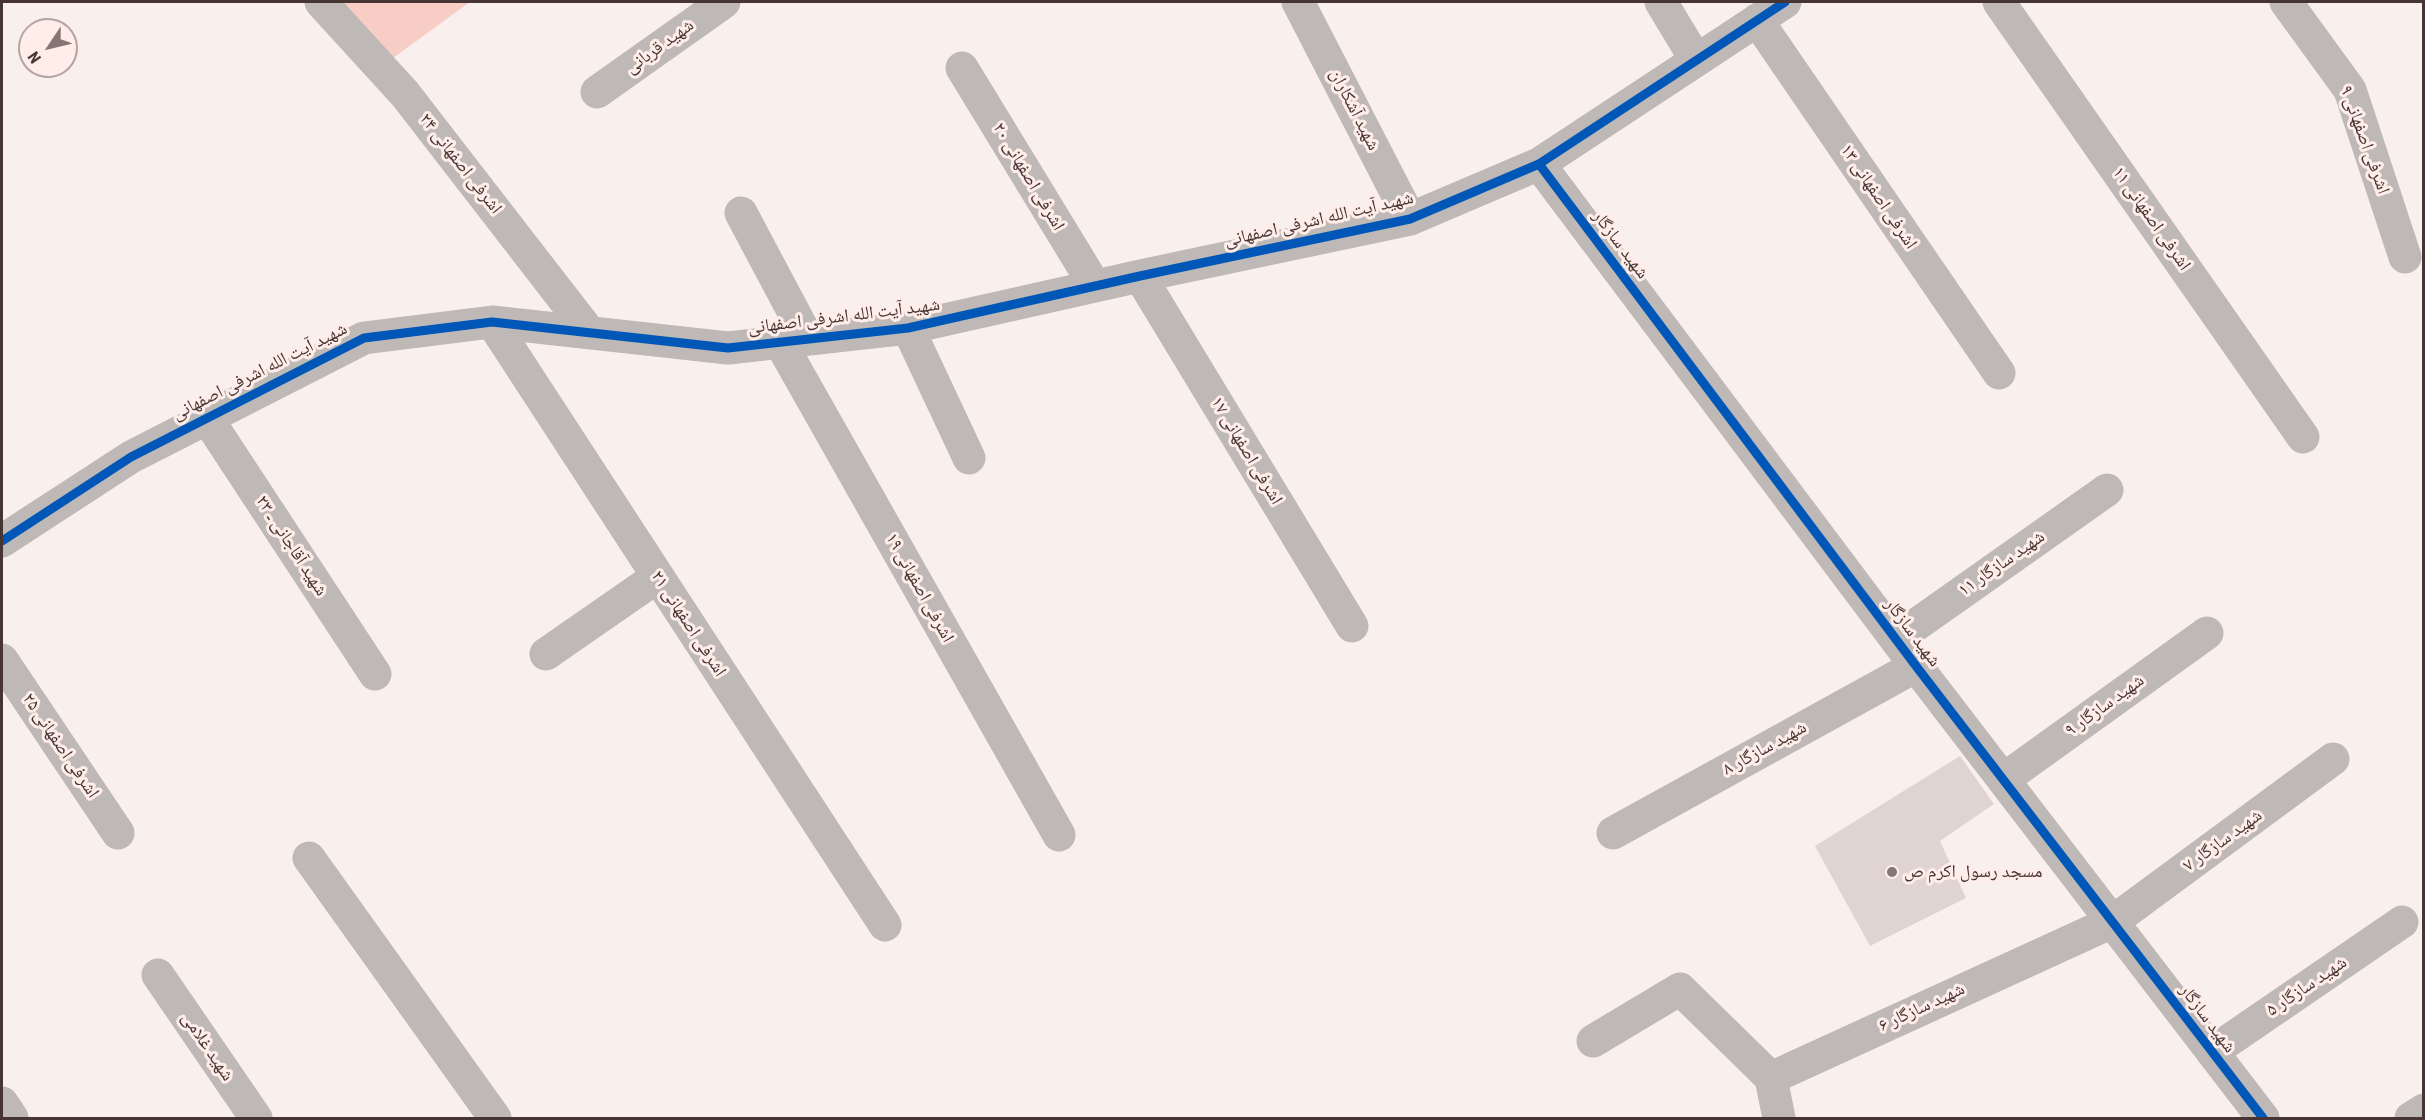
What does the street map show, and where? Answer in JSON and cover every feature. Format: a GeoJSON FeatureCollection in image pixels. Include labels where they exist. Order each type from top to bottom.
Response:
{"type":"FeatureCollection","features":[{"type":"Feature","properties":{"kind":"street","name":"اشرفی اصفهانی ۲۴"},"geometry":{"type":"LineString","coordinates":[[321,2],[405,94],[590,333]]}},
{"type":"Feature","properties":{"kind":"street","name":"شهید قربانی"},"geometry":{"type":"LineString","coordinates":[[597,92],[724,2]]}},
{"type":"Feature","properties":{"kind":"street","name":"شهید آشکاران"},"geometry":{"type":"LineString","coordinates":[[1298,2],[1410,219]]}},
{"type":"Feature","properties":{"kind":"street"},"geometry":{"type":"LineString","coordinates":[[1661,2],[1696,60]]}},
{"type":"Feature","properties":{"kind":"street","name":"شهید آیت الله اشرفی اصفهانی"},"geometry":{"type":"LineString","coordinates":[[2,541],[131,457],[364,338],[492,322],[728,348],[794,341],[908,328],[1410,219],[1539,164],[1785,2]]}},
{"type":"Feature","properties":{"kind":"street","name":"اشرفی اصفهانی ۱۱"},"geometry":{"type":"LineString","coordinates":[[1999,2],[2303,437]]}},
{"type":"Feature","properties":{"kind":"street","name":"اشرفی اصفهانی ۹"},"geometry":{"type":"LineString","coordinates":[[2286,2],[2350,90],[2405,257]]}},
{"type":"Feature","properties":{"kind":"street","name":"اشرفی اصفهانی ۱۳"},"geometry":{"type":"LineString","coordinates":[[1757,20],[1999,373]]}},
{"type":"Feature","properties":{"kind":"street","name":"اشرفی اصفهانی ۲۰"},"geometry":{"type":"LineString","coordinates":[[962,68],[1095,286]]}},
{"type":"Feature","properties":{"kind":"street","name":"شهید سازگار"},"geometry":{"type":"LineString","coordinates":[[1539,164],[1896,639],[2263,1119]]}},
{"type":"Feature","properties":{"kind":"street","name":"اشرفی اصفهانی ۱۹"},"geometry":{"type":"LineString","coordinates":[[741,213],[794,341],[1059,834]]}},
{"type":"Feature","properties":{"kind":"street","name":"اشرفی اصفهانی ۱۷"},"geometry":{"type":"LineString","coordinates":[[1140,276],[1352,626]]}},
{"type":"Feature","properties":{"kind":"street","name":"اشرفی اصفهانی ۲۱"},"geometry":{"type":"LineString","coordinates":[[492,322],[885,925]]}},
{"type":"Feature","properties":{"kind":"street"},"geometry":{"type":"LineString","coordinates":[[908,328],[969,458]]}},
{"type":"Feature","properties":{"kind":"street","name":"شهید آقاجانی ـ ۲۳"},"geometry":{"type":"LineString","coordinates":[[207,418],[375,674]]}},
{"type":"Feature","properties":{"kind":"street","name":"شهید سازگار ۱۱"},"geometry":{"type":"LineString","coordinates":[[1896,639],[2107,490]]}},
{"type":"Feature","properties":{"kind":"street"},"geometry":{"type":"LineString","coordinates":[[546,654],[657,577]]}},
{"type":"Feature","properties":{"kind":"street","name":"شهید سازگار ۹"},"geometry":{"type":"LineString","coordinates":[[2004,779],[2207,633]]}},
{"type":"Feature","properties":{"kind":"street","name":"اشرفی اصفهانی ۲۵"},"geometry":{"type":"LineString","coordinates":[[2,660],[118,832]]}},
{"type":"Feature","properties":{"kind":"street","name":"شهید سازگار ۸"},"geometry":{"type":"LineString","coordinates":[[1613,832],[1917,666]]}},
{"type":"Feature","properties":{"kind":"street","name":"شهید سازگار ۷"},"geometry":{"type":"LineString","coordinates":[[2112,922],[2333,759]]}},
{"type":"Feature","properties":{"kind":"street"},"geometry":{"type":"LineString","coordinates":[[309,858],[495,1119]]}},
{"type":"Feature","properties":{"kind":"street","name":"شهید سازگار ۶"},"geometry":{"type":"LineString","coordinates":[[1770,1078],[2112,922]]}},
{"type":"Feature","properties":{"kind":"street","name":"شهید سازگار ۵"},"geometry":{"type":"LineString","coordinates":[[2212,1052],[2402,922]]}},
{"type":"Feature","properties":{"kind":"street","name":"شهید غلامی"},"geometry":{"type":"LineString","coordinates":[[158,975],[256,1119]]}},
{"type":"Feature","properties":{"kind":"street"},"geometry":{"type":"LineString","coordinates":[[1593,1041],[1680,989],[1770,1078],[1779,1119]]}},
{"type":"Feature","properties":{"kind":"street"},"geometry":{"type":"LineString","coordinates":[[2,1103],[12,1119]]}},
{"type":"Feature","properties":{"kind":"street"},"geometry":{"type":"LineString","coordinates":[[2411,1119],[2424,1110]]}},
{"type":"Feature","properties":{"kind":"shaded area"},"geometry":{"type":"Polygon","coordinates":[[[319,2],[470,2],[378,69],[319,2]]]}},
{"type":"Feature","properties":{"kind":"building","name":"مسجد رسول اکرم ص"},"geometry":{"type":"Polygon","coordinates":[[[1960,756],[1994,804],[1940,841],[1966,898],[1870,946],[1815,846],[1960,756]]]}},
{"type":"Feature","properties":{"kind":"cycle path"},"geometry":{"type":"LineString","coordinates":[[2,541],[131,457],[364,338],[492,322],[728,348],[908,328],[1410,219],[1539,164],[1785,2]]}},
{"type":"Feature","properties":{"kind":"cycle path"},"geometry":{"type":"LineString","coordinates":[[1539,164],[1916,666],[2263,1118]]}},
{"type":"Feature","properties":{"kind":"place","name":"مسجد رسول اکرم ص"},"geometry":{"type":"Point","coordinates":[1892,872]}}]}
